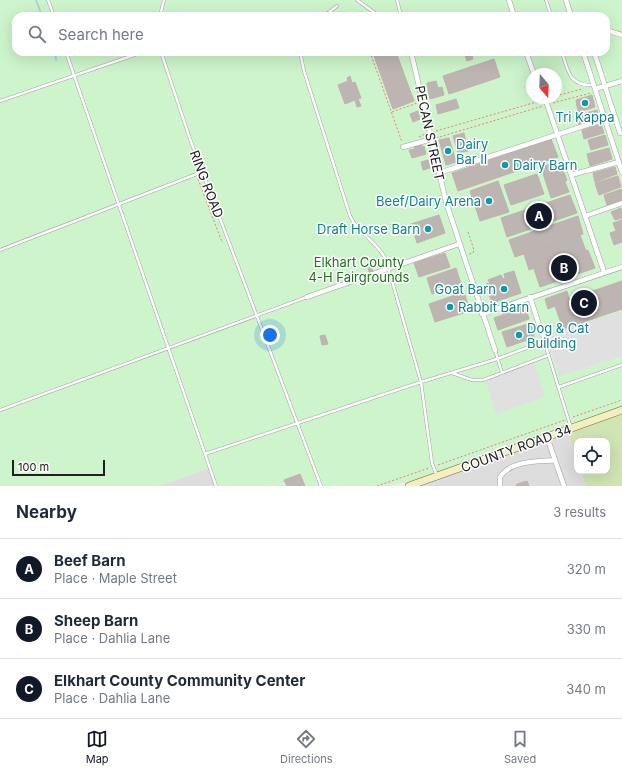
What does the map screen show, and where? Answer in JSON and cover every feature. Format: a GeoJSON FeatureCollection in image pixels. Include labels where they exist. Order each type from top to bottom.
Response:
{"type":"FeatureCollection","features":[{"type":"Feature","properties":{"kind":"street"},"geometry":{"type":"LineString","coordinates":[[509,0],[513,12]]}},
{"type":"Feature","properties":{"kind":"street"},"geometry":{"type":"LineString","coordinates":[[566,0],[570,12]]}},
{"type":"Feature","properties":{"kind":"street"},"geometry":{"type":"LineString","coordinates":[[610,31],[622,35]]}},
{"type":"Feature","properties":{"kind":"street","name":"PECAN STREET"},"geometry":{"type":"LineString","coordinates":[[412,56],[439,172],[459,244],[495,350]]}},
{"type":"Feature","properties":{"kind":"street"},"geometry":{"type":"LineString","coordinates":[[527,56],[532,68]]}},
{"type":"Feature","properties":{"kind":"street"},"geometry":{"type":"LineString","coordinates":[[584,56],[622,172]]}},
{"type":"Feature","properties":{"kind":"street"},"geometry":{"type":"LineString","coordinates":[[595,56],[621,133],[610,135]]}},
{"type":"Feature","properties":{"kind":"street"},"geometry":{"type":"LineString","coordinates":[[595,88],[622,80]]}},
{"type":"Feature","properties":{"kind":"street"},"geometry":{"type":"LineString","coordinates":[[548,105],[604,272]]}},
{"type":"Feature","properties":{"kind":"street"},"geometry":{"type":"LineString","coordinates":[[439,172],[605,119]]}},
{"type":"Feature","properties":{"kind":"street"},"geometry":{"type":"LineString","coordinates":[[403,144],[432,139]]}},
{"type":"Feature","properties":{"kind":"street"},"geometry":{"type":"LineString","coordinates":[[571,175],[619,162]]}},
{"type":"Feature","properties":{"kind":"street"},"geometry":{"type":"LineString","coordinates":[[585,216],[622,203]]}},
{"type":"Feature","properties":{"kind":"street"},"geometry":{"type":"LineString","coordinates":[[307,297],[459,244]]}},
{"type":"Feature","properties":{"kind":"street"},"geometry":{"type":"LineString","coordinates":[[482,314],[622,267]]}},
{"type":"Feature","properties":{"kind":"street"},"geometry":{"type":"LineString","coordinates":[[530,297],[542,334]]}},
{"type":"Feature","properties":{"kind":"street","name":"COUNTY ROAD 34"},"geometry":{"type":"LineString","coordinates":[[409,486],[622,410]]}},
{"type":"Feature","properties":{"kind":"street"},"geometry":{"type":"LineString","coordinates":[[547,437],[564,486]]}},
{"type":"Feature","properties":{"kind":"street"},"geometry":{"type":"LineString","coordinates":[[500,486],[500,477],[508,468],[521,464],[555,460]]}},
{"type":"Feature","properties":{"kind":"lane"},"geometry":{"type":"LineString","coordinates":[[48,0],[52,12]]}},
{"type":"Feature","properties":{"kind":"lane"},"geometry":{"type":"LineString","coordinates":[[161,12],[164,0]]}},
{"type":"Feature","properties":{"kind":"lane"},"geometry":{"type":"LineString","coordinates":[[357,0],[374,12]]}},
{"type":"Feature","properties":{"kind":"lane"},"geometry":{"type":"LineString","coordinates":[[397,0],[400,12]]}},
{"type":"Feature","properties":{"kind":"lane"},"geometry":{"type":"LineString","coordinates":[[546,0],[550,12]]}},
{"type":"Feature","properties":{"kind":"lane"},"geometry":{"type":"LineString","coordinates":[[329,12],[337,6]]}},
{"type":"Feature","properties":{"kind":"lane"},"geometry":{"type":"LineString","coordinates":[[67,56],[167,348],[216,486]]}},
{"type":"Feature","properties":{"kind":"lane"},"geometry":{"type":"LineString","coordinates":[[0,101],[131,56]]}},
{"type":"Feature","properties":{"kind":"lane","name":"RING ROAD"},"geometry":{"type":"LineString","coordinates":[[162,56],[202,172],[321,486]]}},
{"type":"Feature","properties":{"kind":"lane"},"geometry":{"type":"LineString","coordinates":[[301,56],[304,71],[350,216],[358,229],[380,249],[388,268],[421,382],[433,466],[437,476]]}},
{"type":"Feature","properties":{"kind":"lane"},"geometry":{"type":"LineString","coordinates":[[563,56],[570,76],[574,81],[595,88]]}},
{"type":"Feature","properties":{"kind":"lane"},"geometry":{"type":"LineString","coordinates":[[0,250],[202,172]]}},
{"type":"Feature","properties":{"kind":"lane"},"geometry":{"type":"LineString","coordinates":[[0,410],[307,297]]}},
{"type":"Feature","properties":{"kind":"lane"},"geometry":{"type":"LineString","coordinates":[[542,334],[571,428]]}},
{"type":"Feature","properties":{"kind":"lane"},"geometry":{"type":"LineString","coordinates":[[205,454],[451,372],[497,359],[544,341]]}},
{"type":"Feature","properties":{"kind":"lane"},"geometry":{"type":"LineString","coordinates":[[495,350],[502,374]]}},
{"type":"Feature","properties":{"kind":"lane"},"geometry":{"type":"LineString","coordinates":[[451,372],[477,380],[502,374],[549,355]]}},
{"type":"Feature","properties":{"kind":"lane"},"geometry":{"type":"LineString","coordinates":[[559,387],[622,364]]}},
{"type":"Feature","properties":{"kind":"path"},"geometry":{"type":"LineString","coordinates":[[371,56],[403,144]]}},
{"type":"Feature","properties":{"kind":"path"},"geometry":{"type":"LineString","coordinates":[[562,95],[595,88]]}},
{"type":"Feature","properties":{"kind":"path"},"geometry":{"type":"LineString","coordinates":[[432,139],[548,105],[595,88]]}},
{"type":"Feature","properties":{"kind":"path"},"geometry":{"type":"LineString","coordinates":[[391,112],[423,101]]}},
{"type":"Feature","properties":{"kind":"path"},"geometry":{"type":"LineString","coordinates":[[416,137],[528,104]]}},
{"type":"Feature","properties":{"kind":"path"},"geometry":{"type":"LineString","coordinates":[[196,174],[222,242],[228,240]]}},
{"type":"Feature","properties":{"kind":"path"},"geometry":{"type":"LineString","coordinates":[[463,256],[474,252],[468,232]]}},
{"type":"Feature","properties":{"kind":"path"},"geometry":{"type":"LineString","coordinates":[[377,486],[622,400]]}},
{"type":"Feature","properties":{"kind":"shaded area"},"geometry":{"type":"Polygon","coordinates":[[[622,311],[622,356],[559,376],[546,336],[622,311]]]}},
{"type":"Feature","properties":{"kind":"shaded area"},"geometry":{"type":"Polygon","coordinates":[[[534,363],[545,397],[496,414],[486,381],[534,363]]]}},
{"type":"Feature","properties":{"kind":"shaded area"},"geometry":{"type":"Polygon","coordinates":[[[568,432],[574,450],[574,474],[582,474],[586,486],[422,486],[568,432]]]}},
{"type":"Feature","properties":{"kind":"shaded area"},"geometry":{"type":"Polygon","coordinates":[[[210,468],[216,486],[159,486],[210,468]]]}},
{"type":"Feature","properties":{"kind":"green space","name":"Elkhart County 4-H Fairgrounds"},"geometry":{"type":"Polygon","coordinates":[[[0,0],[622,0],[622,406],[412,481],[388,486],[216,486],[210,468],[159,486],[0,486],[0,0]]]}},
{"type":"Feature","properties":{"kind":"green space"},"geometry":{"type":"Polygon","coordinates":[[[622,414],[622,486],[586,486],[582,474],[610,474],[610,438],[574,438],[574,450],[568,432],[622,414]]]}},
{"type":"Feature","properties":{"kind":"building"},"geometry":{"type":"Polygon","coordinates":[[[374,56],[397,56],[414,101],[393,109],[374,56]]]}},
{"type":"Feature","properties":{"kind":"building"},"geometry":{"type":"Polygon","coordinates":[[[465,56],[472,56],[473,59],[467,61],[465,56]]]}},
{"type":"Feature","properties":{"kind":"building"},"geometry":{"type":"Polygon","coordinates":[[[494,59],[500,77],[449,94],[443,76],[494,59]]]}},
{"type":"Feature","properties":{"kind":"building"},"geometry":{"type":"Polygon","coordinates":[[[350,76],[352,83],[355,82],[361,98],[358,99],[361,106],[357,107],[355,100],[345,104],[338,85],[348,81],[347,78],[350,76]]]}},
{"type":"Feature","properties":{"kind":"building"},"geometry":{"type":"Polygon","coordinates":[[[436,81],[438,88],[442,87],[444,95],[430,99],[427,83],[436,81]]]}},
{"type":"Feature","properties":{"kind":"building","name":"Tri Kappa"},"geometry":{"type":"Polygon","coordinates":[[[592,95],[595,107],[578,112],[576,100],[592,95]]]}},
{"type":"Feature","properties":{"kind":"building"},"geometry":{"type":"Polygon","coordinates":[[[456,99],[459,108],[438,114],[436,105],[456,99]]]}},
{"type":"Feature","properties":{"kind":"building"},"geometry":{"type":"Polygon","coordinates":[[[597,110],[599,118],[579,125],[576,116],[597,110]]]}},
{"type":"Feature","properties":{"kind":"building"},"geometry":{"type":"Polygon","coordinates":[[[418,111],[420,119],[413,122],[410,114],[418,111]]]}},
{"type":"Feature","properties":{"kind":"building"},"geometry":{"type":"Polygon","coordinates":[[[601,124],[604,133],[584,139],[582,130],[601,124]]]}},
{"type":"Feature","properties":{"kind":"building"},"geometry":{"type":"Polygon","coordinates":[[[464,133],[468,151],[458,153],[453,136],[464,133]]]}},
{"type":"Feature","properties":{"kind":"building"},"geometry":{"type":"Polygon","coordinates":[[[605,135],[608,145],[591,150],[588,140],[605,135]]]}},
{"type":"Feature","properties":{"kind":"building","name":"Dairy Bar II"},"geometry":{"type":"Polygon","coordinates":[[[449,138],[456,162],[446,165],[439,140],[449,138]]]}},
{"type":"Feature","properties":{"kind":"building","name":"Dairy Barn"},"geometry":{"type":"Polygon","coordinates":[[[551,139],[558,157],[458,191],[452,173],[551,139]]]}},
{"type":"Feature","properties":{"kind":"building"},"geometry":{"type":"Polygon","coordinates":[[[421,144],[422,147],[424,146],[426,154],[412,158],[409,150],[415,149],[414,146],[421,144]]]}},
{"type":"Feature","properties":{"kind":"building"},"geometry":{"type":"Polygon","coordinates":[[[609,148],[612,159],[590,166],[587,154],[609,148]]]}},
{"type":"Feature","properties":{"kind":"building"},"geometry":{"type":"Polygon","coordinates":[[[428,160],[430,168],[423,170],[421,162],[428,160]]]}},
{"type":"Feature","properties":{"kind":"building"},"geometry":{"type":"Polygon","coordinates":[[[559,161],[567,180],[565,182],[569,192],[551,198],[541,167],[559,161]]]}},
{"type":"Feature","properties":{"kind":"building"},"geometry":{"type":"Polygon","coordinates":[[[615,167],[617,174],[595,182],[593,173],[615,167]]]}},
{"type":"Feature","properties":{"kind":"building"},"geometry":{"type":"Polygon","coordinates":[[[537,174],[544,194],[511,205],[504,185],[537,174]]]}},
{"type":"Feature","properties":{"kind":"building"},"geometry":{"type":"Polygon","coordinates":[[[618,176],[621,187],[599,195],[595,183],[618,176]]]}},
{"type":"Feature","properties":{"kind":"building","name":"Beef/Dairy Arena"},"geometry":{"type":"Polygon","coordinates":[[[498,181],[509,212],[480,221],[470,191],[498,181]]]}},
{"type":"Feature","properties":{"kind":"building"},"geometry":{"type":"Polygon","coordinates":[[[622,189],[622,200],[607,205],[604,195],[622,189]]]}},
{"type":"Feature","properties":{"kind":"building"},"geometry":{"type":"Polygon","coordinates":[[[570,195],[577,213],[507,237],[501,218],[570,195]]]}},
{"type":"Feature","properties":{"kind":"building"},"geometry":{"type":"Polygon","coordinates":[[[621,208],[622,218],[615,220],[611,212],[621,208]]]}},
{"type":"Feature","properties":{"kind":"building","name":"Draft Horse Barn"},"geometry":{"type":"Polygon","coordinates":[[[439,215],[445,233],[417,243],[411,224],[439,215]]]}},
{"type":"Feature","properties":{"kind":"building"},"geometry":{"type":"Polygon","coordinates":[[[578,216],[583,234],[515,257],[509,240],[578,216]]]}},
{"type":"Feature","properties":{"kind":"building"},"geometry":{"type":"Polygon","coordinates":[[[622,220],[622,229],[616,231],[613,223],[622,220]]]}},
{"type":"Feature","properties":{"kind":"building"},"geometry":{"type":"Polygon","coordinates":[[[622,229],[622,242],[614,245],[610,233],[622,229]]]}},
{"type":"Feature","properties":{"kind":"building"},"geometry":{"type":"Polygon","coordinates":[[[580,235],[586,251],[529,270],[524,254],[580,235]]]}},
{"type":"Feature","properties":{"kind":"building"},"geometry":{"type":"Polygon","coordinates":[[[588,250],[595,268],[540,287],[534,269],[588,250]]]}},
{"type":"Feature","properties":{"kind":"building"},"geometry":{"type":"Polygon","coordinates":[[[445,253],[450,267],[419,277],[414,263],[445,253]]]}},
{"type":"Feature","properties":{"kind":"building"},"geometry":{"type":"Polygon","coordinates":[[[371,267],[373,271],[369,272],[368,268],[371,267]]]}},
{"type":"Feature","properties":{"kind":"building"},"geometry":{"type":"Polygon","coordinates":[[[456,268],[461,284],[432,294],[427,278],[456,268]]]}},
{"type":"Feature","properties":{"kind":"building","name":"Goat Barn"},"geometry":{"type":"Polygon","coordinates":[[[514,271],[521,293],[492,303],[486,284],[490,283],[488,280],[501,275],[503,279],[505,278],[504,274],[514,271]]]}},
{"type":"Feature","properties":{"kind":"building"},"geometry":{"type":"Polygon","coordinates":[[[622,281],[622,309],[563,329],[555,306],[548,309],[545,299],[567,291],[569,299],[622,281]]]}},
{"type":"Feature","properties":{"kind":"building","name":"Rabbit Barn"},"geometry":{"type":"Polygon","coordinates":[[[464,292],[470,311],[435,322],[429,304],[464,292]]]}},
{"type":"Feature","properties":{"kind":"building"},"geometry":{"type":"Polygon","coordinates":[[[525,305],[529,319],[498,330],[494,318],[503,315],[502,313],[525,305]]]}},
{"type":"Feature","properties":{"kind":"building","name":"Dog & Cat Building"},"geometry":{"type":"Polygon","coordinates":[[[531,323],[535,341],[531,343],[530,339],[507,347],[502,332],[531,323]]]}},
{"type":"Feature","properties":{"kind":"building"},"geometry":{"type":"Polygon","coordinates":[[[325,335],[328,344],[322,345],[320,336],[325,335]]]}},
{"type":"Feature","properties":{"kind":"building"},"geometry":{"type":"Polygon","coordinates":[[[300,474],[305,486],[287,486],[284,480],[300,474]]]}},
{"type":"Feature","properties":{"kind":"building"},"geometry":{"type":"Polygon","coordinates":[[[527,481],[529,486],[516,486],[517,484],[527,481]]]}},
{"type":"Feature","properties":{"kind":"waterway"},"geometry":{"type":"LineString","coordinates":[[36,0],[40,12]]}},
{"type":"Feature","properties":{"kind":"waterway"},"geometry":{"type":"LineString","coordinates":[[56,56],[56,60]]}},
{"type":"Feature","properties":{"kind":"place","name":"Tri Kappa"},"geometry":{"type":"Point","coordinates":[585,103]}},
{"type":"Feature","properties":{"kind":"place","name":"Dairy Bar II"},"geometry":{"type":"Point","coordinates":[448,151]}},
{"type":"Feature","properties":{"kind":"place","name":"Dairy Barn"},"geometry":{"type":"Point","coordinates":[505,165]}},
{"type":"Feature","properties":{"kind":"place","name":"Beef/Dairy Arena"},"geometry":{"type":"Point","coordinates":[489,201]}},
{"type":"Feature","properties":{"kind":"place","name":"Beef Barn"},"geometry":{"type":"Point","coordinates":[539,216]}},
{"type":"Feature","properties":{"kind":"place","name":"Draft Horse Barn"},"geometry":{"type":"Point","coordinates":[428,229]}},
{"type":"Feature","properties":{"kind":"place","name":"Sheep Barn"},"geometry":{"type":"Point","coordinates":[564,268]}},
{"type":"Feature","properties":{"kind":"place","name":"Goat Barn"},"geometry":{"type":"Point","coordinates":[504,289]}},
{"type":"Feature","properties":{"kind":"place","name":"Elkhart County Community Center"},"geometry":{"type":"Point","coordinates":[584,303]}},
{"type":"Feature","properties":{"kind":"place","name":"Rabbit Barn"},"geometry":{"type":"Point","coordinates":[450,307]}},
{"type":"Feature","properties":{"kind":"place","name":"Dog & Cat Building"},"geometry":{"type":"Point","coordinates":[519,335]}}]}
